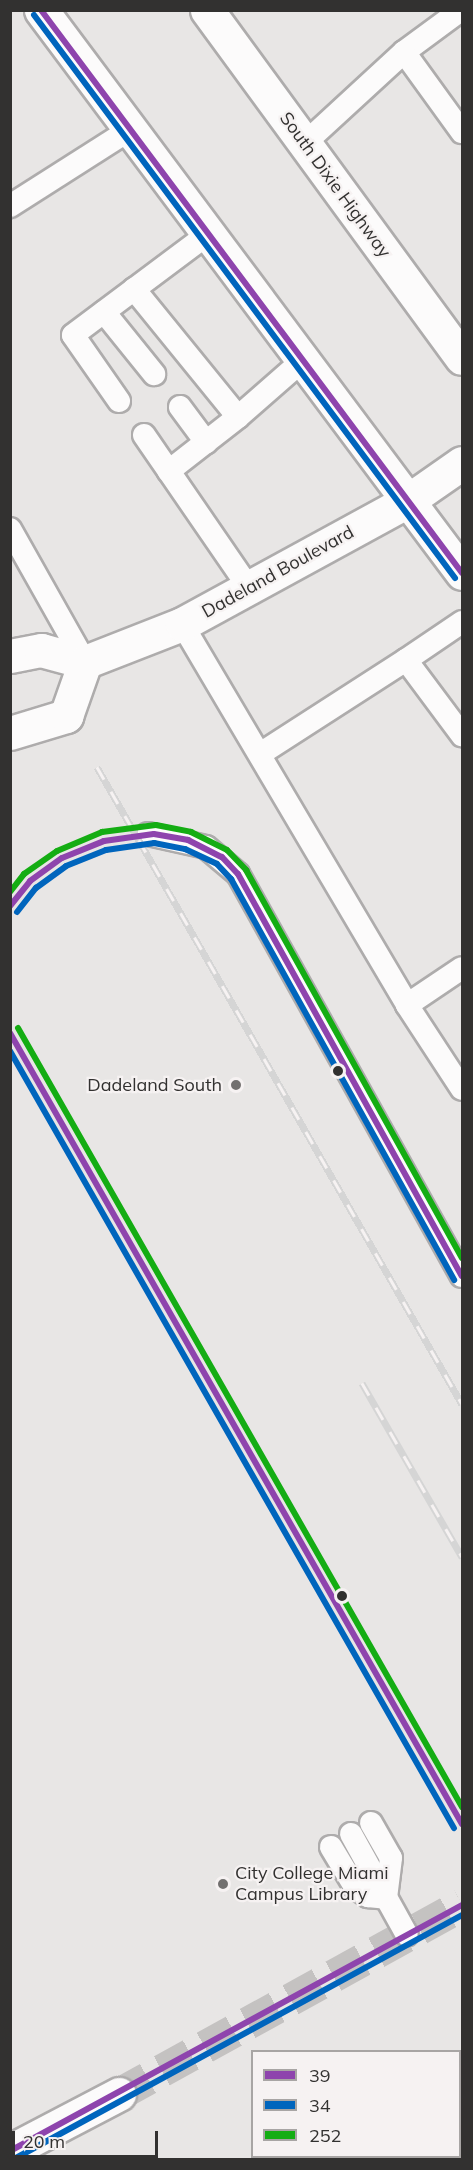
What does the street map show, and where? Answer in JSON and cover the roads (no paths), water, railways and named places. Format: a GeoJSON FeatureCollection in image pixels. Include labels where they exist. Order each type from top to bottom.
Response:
{"type":"FeatureCollection","features":[{"type":"Feature","properties":{"kind":"main road"},"geometry":{"type":"LineString","coordinates":[[41,10],[406,502],[462,573]]}},
{"type":"Feature","properties":{"kind":"main road","name":"South Dixie Highway"},"geometry":{"type":"LineString","coordinates":[[210,11],[304,144],[462,358]]}},
{"type":"Feature","properties":{"kind":"main road","name":"Dadeland Boulevard"},"geometry":{"type":"LineString","coordinates":[[84,662],[182,624],[250,590],[406,502],[462,463]]}},
{"type":"Feature","properties":{"kind":"main road"},"geometry":{"type":"LineString","coordinates":[[10,656],[41,650],[84,662],[66,716],[10,733]]}},
{"type":"Feature","properties":{"kind":"main road"},"geometry":{"type":"LineString","coordinates":[[10,2151],[119,2094]]}},
{"type":"Feature","properties":{"kind":"lane"},"geometry":{"type":"LineString","coordinates":[[304,144],[404,52],[461,10]]}},
{"type":"Feature","properties":{"kind":"lane"},"geometry":{"type":"LineString","coordinates":[[404,52],[462,132]]}},
{"type":"Feature","properties":{"kind":"lane"},"geometry":{"type":"LineString","coordinates":[[10,206],[131,129]]}},
{"type":"Feature","properties":{"kind":"lane"},"geometry":{"type":"LineString","coordinates":[[119,401],[73,335],[208,234]]}},
{"type":"Feature","properties":{"kind":"lane"},"geometry":{"type":"LineString","coordinates":[[134,289],[238,417]]}},
{"type":"Feature","properties":{"kind":"lane"},"geometry":{"type":"LineString","coordinates":[[104,312],[154,374]]}},
{"type":"Feature","properties":{"kind":"lane"},"geometry":{"type":"LineString","coordinates":[[169,471],[238,417],[302,362]]}},
{"type":"Feature","properties":{"kind":"lane"},"geometry":{"type":"LineString","coordinates":[[180,407],[206,442]]}},
{"type":"Feature","properties":{"kind":"lane"},"geometry":{"type":"LineString","coordinates":[[144,435],[250,590]]}},
{"type":"Feature","properties":{"kind":"lane"},"geometry":{"type":"LineString","coordinates":[[10,529],[84,662]]}},
{"type":"Feature","properties":{"kind":"lane"},"geometry":{"type":"LineString","coordinates":[[260,754],[462,622]]}},
{"type":"Feature","properties":{"kind":"lane"},"geometry":{"type":"LineString","coordinates":[[182,624],[407,1005],[462,1089]]}},
{"type":"Feature","properties":{"kind":"lane"},"geometry":{"type":"LineString","coordinates":[[406,660],[462,735]]}},
{"type":"Feature","properties":{"kind":"lane"},"geometry":{"type":"LineString","coordinates":[[148,834],[206,847],[238,874],[462,1276]]}},
{"type":"Feature","properties":{"kind":"lane"},"geometry":{"type":"LineString","coordinates":[[407,1005],[462,968]]}},
{"type":"Feature","properties":{"kind":"lane"},"geometry":{"type":"LineString","coordinates":[[371,1823],[392,1858],[386,1898]]}},
{"type":"Feature","properties":{"kind":"lane"},"geometry":{"type":"LineString","coordinates":[[351,1834],[406,1935]]}},
{"type":"Feature","properties":{"kind":"lane"},"geometry":{"type":"LineString","coordinates":[[331,1847],[355,1887],[369,1896],[386,1898]]}},
{"type":"Feature","properties":{"kind":"tunnel"},"geometry":{"type":"LineString","coordinates":[[119,2094],[462,1905]]}},
{"type":"Feature","properties":{"kind":"railway"},"geometry":{"type":"LineString","coordinates":[[97,767],[462,1404]]}},
{"type":"Feature","properties":{"kind":"railway"},"geometry":{"type":"LineString","coordinates":[[362,1383],[462,1557]]}},
{"type":"Feature","properties":{"kind":"place","name":"Dadeland South"},"geometry":{"type":"Point","coordinates":[236,1085]}},
{"type":"Feature","properties":{"kind":"place","name":"City College Miami Campus Library"},"geometry":{"type":"Point","coordinates":[223,1884]}}]}
